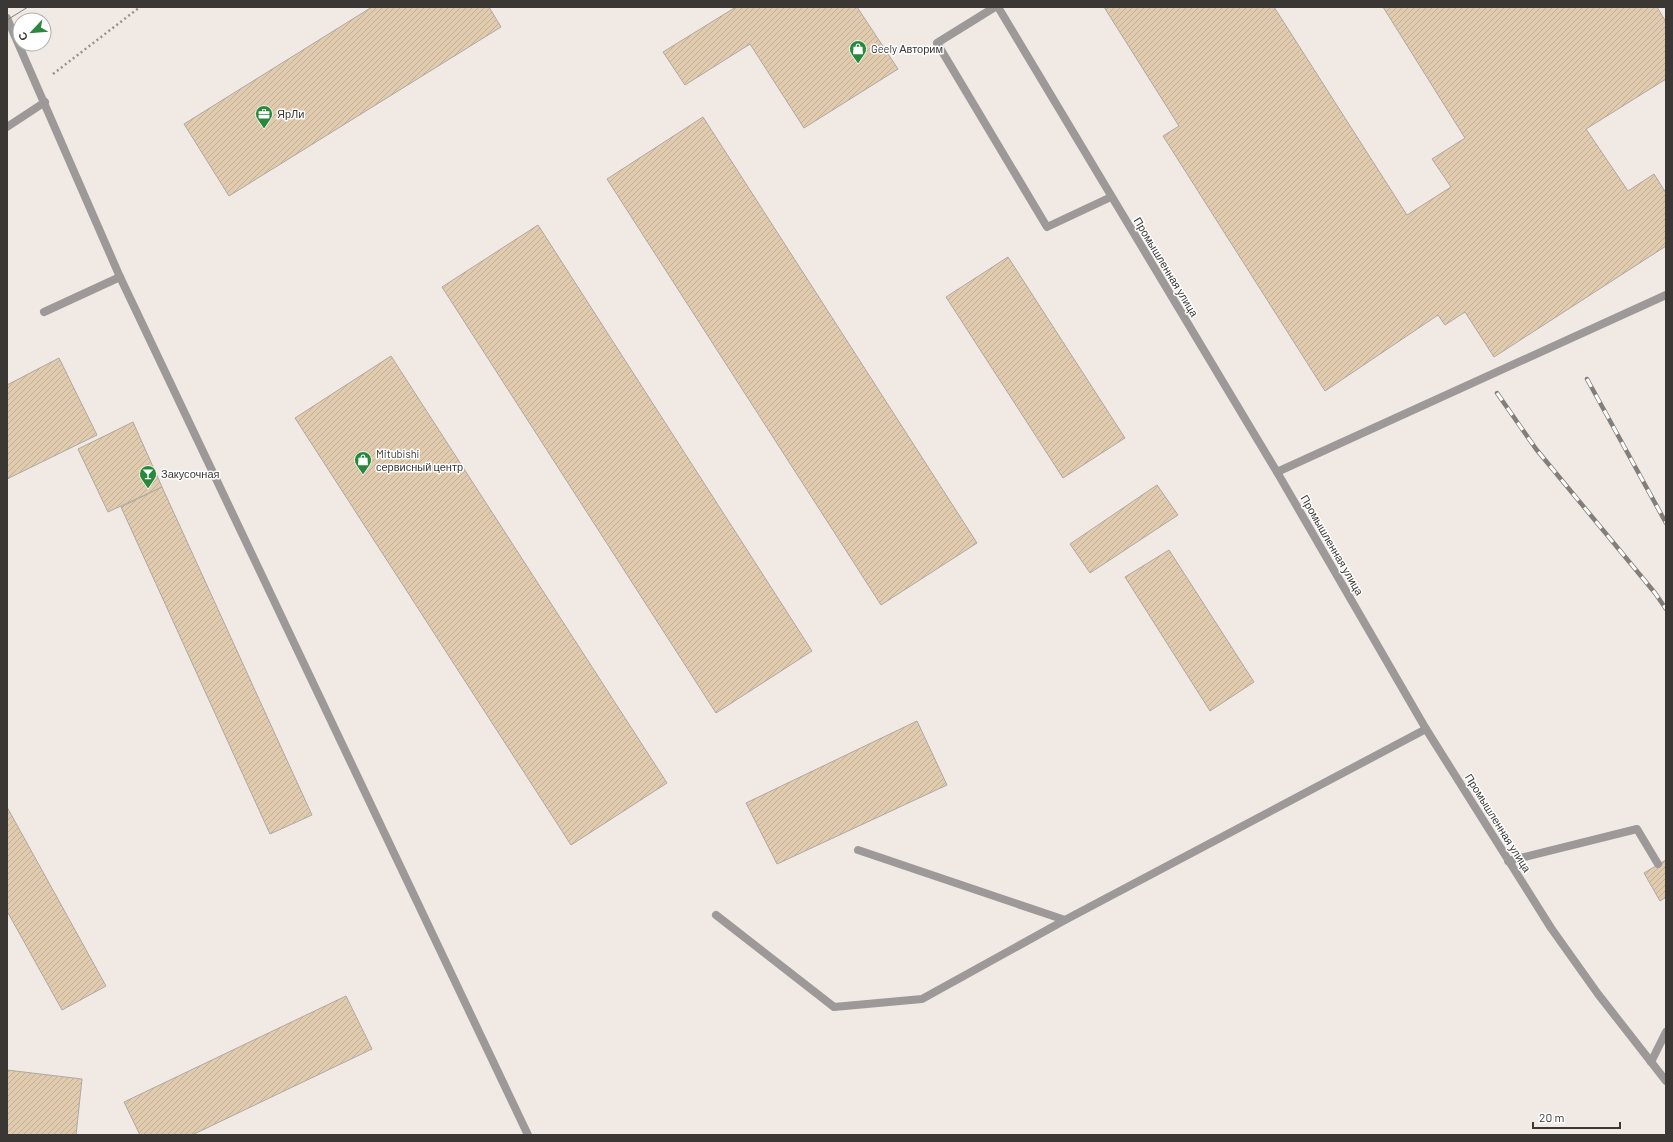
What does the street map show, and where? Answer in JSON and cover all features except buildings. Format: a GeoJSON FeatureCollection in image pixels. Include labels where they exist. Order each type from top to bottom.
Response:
{"type":"FeatureCollection","features":[{"type":"Feature","properties":{"kind":"street"},"geometry":{"type":"LineString","coordinates":[[995,7],[937,44],[1047,227],[1111,197]]}},
{"type":"Feature","properties":{"kind":"street","name":"Промышленная улица"},"geometry":{"type":"LineString","coordinates":[[998,7],[1276,472],[1426,730],[1551,928],[1598,994],[1666,1081]]}},
{"type":"Feature","properties":{"kind":"street"},"geometry":{"type":"LineString","coordinates":[[7,18],[45,102],[120,277],[528,1135]]}},
{"type":"Feature","properties":{"kind":"street"},"geometry":{"type":"LineString","coordinates":[[7,127],[45,102]]}},
{"type":"Feature","properties":{"kind":"street"},"geometry":{"type":"LineString","coordinates":[[44,312],[120,277]]}},
{"type":"Feature","properties":{"kind":"street"},"geometry":{"type":"LineString","coordinates":[[1276,472],[1666,295]]}},
{"type":"Feature","properties":{"kind":"street"},"geometry":{"type":"LineString","coordinates":[[716,915],[834,1007],[922,999],[1065,920],[1426,730]]}},
{"type":"Feature","properties":{"kind":"street"},"geometry":{"type":"LineString","coordinates":[[1508,861],[1637,828],[1658,864]]}},
{"type":"Feature","properties":{"kind":"street"},"geometry":{"type":"LineString","coordinates":[[858,850],[1065,920]]}},
{"type":"Feature","properties":{"kind":"street"},"geometry":{"type":"LineString","coordinates":[[1651,1062],[1666,1032]]}},
{"type":"Feature","properties":{"kind":"path"},"geometry":{"type":"LineString","coordinates":[[37,87],[140,7]]}},
{"type":"Feature","properties":{"kind":"tram line"},"geometry":{"type":"LineString","coordinates":[[7,20],[28,7]]}},
{"type":"Feature","properties":{"kind":"railway"},"geometry":{"type":"LineString","coordinates":[[1587,379],[1666,523]]}},
{"type":"Feature","properties":{"kind":"railway"},"geometry":{"type":"LineString","coordinates":[[1497,393],[1536,449],[1655,593],[1666,609]]}},
{"type":"Feature","properties":{"kind":"place","name":"Geely Авторим"},"geometry":{"type":"Point","coordinates":[858,64]}},
{"type":"Feature","properties":{"kind":"place","name":"ЯрЛи"},"geometry":{"type":"Point","coordinates":[264,129]}},
{"type":"Feature","properties":{"kind":"place","name":"Mitubishi сервисный центр"},"geometry":{"type":"Point","coordinates":[363,475]}},
{"type":"Feature","properties":{"kind":"place","name":"Закусочная"},"geometry":{"type":"Point","coordinates":[148,489]}}]}
